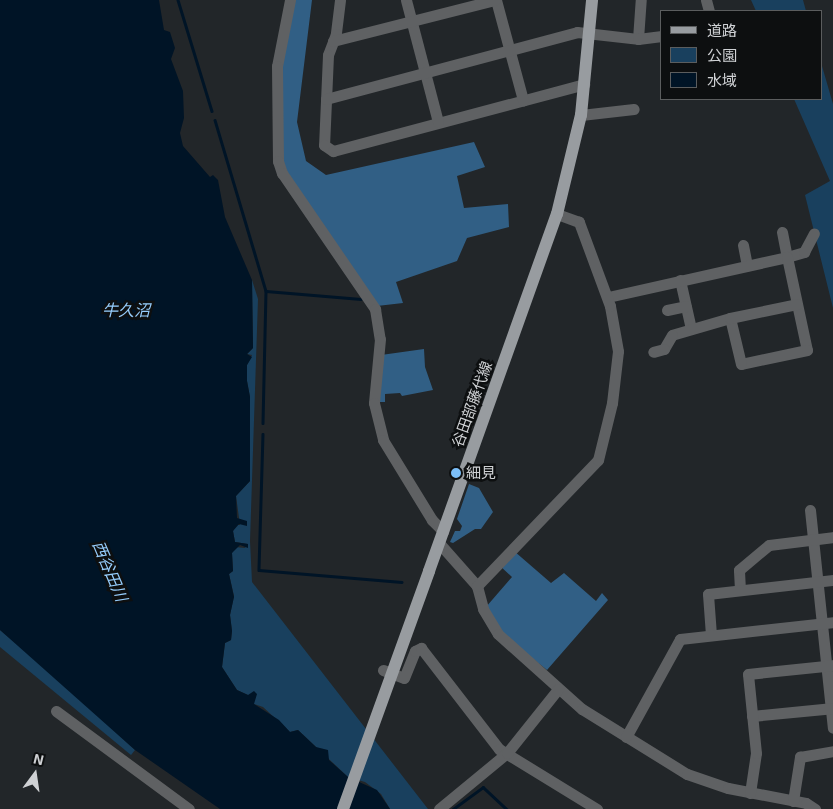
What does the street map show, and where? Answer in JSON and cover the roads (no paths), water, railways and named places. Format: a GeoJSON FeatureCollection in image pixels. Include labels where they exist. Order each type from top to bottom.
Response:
{"type":"FeatureCollection","features":[{"type":"Feature","properties":{"kind":"main road","name":"谷田部藤代線"},"geometry":{"type":"LineString","coordinates":[[343,809],[557,214],[581,115],[592,0]]}},
{"type":"Feature","properties":{"kind":"street"},"geometry":{"type":"LineString","coordinates":[[290,0],[277,66],[278,161],[282,173],[375,309],[380,339],[374,403],[382,440],[441,537],[477,586],[483,609],[498,634],[558,689],[626,737],[687,774],[750,793],[792,801],[815,809]]}},
{"type":"Feature","properties":{"kind":"street"},"geometry":{"type":"LineString","coordinates":[[340,0],[333,41],[328,55],[324,145],[334,151],[584,84]]}},
{"type":"Feature","properties":{"kind":"street"},"geometry":{"type":"LineString","coordinates":[[406,0],[438,122]]}},
{"type":"Feature","properties":{"kind":"street"},"geometry":{"type":"LineString","coordinates":[[333,41],[496,0],[522,100]]}},
{"type":"Feature","properties":{"kind":"street"},"geometry":{"type":"LineString","coordinates":[[638,39],[641,0]]}},
{"type":"Feature","properties":{"kind":"street"},"geometry":{"type":"LineString","coordinates":[[326,99],[576,32],[638,39],[660,36]]}},
{"type":"Feature","properties":{"kind":"street"},"geometry":{"type":"LineString","coordinates":[[581,115],[634,109]]}},
{"type":"Feature","properties":{"kind":"street"},"geometry":{"type":"LineString","coordinates":[[477,586],[598,460],[618,368],[618,338],[608,297],[579,222],[557,214]]}},
{"type":"Feature","properties":{"kind":"street"},"geometry":{"type":"LineString","coordinates":[[730,318],[741,364],[807,350],[782,232]]}},
{"type":"Feature","properties":{"kind":"street"},"geometry":{"type":"LineString","coordinates":[[608,297],[804,252],[814,233]]}},
{"type":"Feature","properties":{"kind":"street"},"geometry":{"type":"LineString","coordinates":[[744,245],[747,266]]}},
{"type":"Feature","properties":{"kind":"street"},"geometry":{"type":"LineString","coordinates":[[680,280],[691,329]]}},
{"type":"Feature","properties":{"kind":"street"},"geometry":{"type":"LineString","coordinates":[[653,352],[664,349],[672,335],[730,318],[797,304]]}},
{"type":"Feature","properties":{"kind":"street"},"geometry":{"type":"LineString","coordinates":[[667,310],[686,306]]}},
{"type":"Feature","properties":{"kind":"street"},"geometry":{"type":"LineString","coordinates":[[810,510],[818,582],[828,623],[833,728]]}},
{"type":"Feature","properties":{"kind":"street"},"geometry":{"type":"LineString","coordinates":[[740,590],[739,570],[769,545],[833,538]]}},
{"type":"Feature","properties":{"kind":"street"},"geometry":{"type":"LineString","coordinates":[[711,635],[708,594],[833,580]]}},
{"type":"Feature","properties":{"kind":"street"},"geometry":{"type":"LineString","coordinates":[[626,737],[680,639],[828,623]]}},
{"type":"Feature","properties":{"kind":"street"},"geometry":{"type":"LineString","coordinates":[[383,670],[404,678],[415,651],[420,648],[488,737],[507,753],[598,809]]}},
{"type":"Feature","properties":{"kind":"street"},"geometry":{"type":"LineString","coordinates":[[750,793],[756,753],[748,674],[830,666]]}},
{"type":"Feature","properties":{"kind":"street"},"geometry":{"type":"LineString","coordinates":[[439,809],[507,753],[558,689]]}},
{"type":"Feature","properties":{"kind":"street"},"geometry":{"type":"LineString","coordinates":[[752,716],[832,708]]}},
{"type":"Feature","properties":{"kind":"street"},"geometry":{"type":"LineString","coordinates":[[56,711],[189,809]]}},
{"type":"Feature","properties":{"kind":"street"},"geometry":{"type":"LineString","coordinates":[[792,801],[800,757],[833,751]]}},
{"type":"Feature","properties":{"kind":"water","name":"牛久沼"},"geometry":{"type":"Polygon","coordinates":[[[0,0],[159,0],[164,30],[170,32],[175,48],[171,59],[183,91],[184,118],[180,133],[183,146],[210,177],[213,175],[218,180],[225,217],[252,280],[253,348],[247,354],[252,357],[247,365],[250,397],[250,481],[236,496],[237,518],[247,521],[247,526],[239,524],[233,531],[235,542],[248,544],[248,548],[240,545],[232,553],[233,571],[229,574],[234,597],[230,615],[232,631],[231,640],[225,643],[222,667],[237,690],[248,695],[254,691],[257,694],[254,704],[279,720],[290,732],[298,730],[316,747],[328,750],[329,760],[348,777],[377,790],[390,809],[220,809],[135,750],[0,630],[0,0]]]}},
{"type":"Feature","properties":{"kind":"waterway"},"geometry":{"type":"LineString","coordinates":[[178,0],[212,111]]}},
{"type":"Feature","properties":{"kind":"waterway"},"geometry":{"type":"LineString","coordinates":[[215,120],[266,291],[263,423]]}},
{"type":"Feature","properties":{"kind":"waterway"},"geometry":{"type":"LineString","coordinates":[[266,291],[361,299]]}},
{"type":"Feature","properties":{"kind":"waterway"},"geometry":{"type":"LineString","coordinates":[[263,434],[259,570],[401,582]]}},
{"type":"Feature","properties":{"kind":"waterway"},"geometry":{"type":"LineString","coordinates":[[453,809],[483,787],[507,809]]}},
{"type":"Feature","properties":{"kind":"place","name":"細見"},"geometry":{"type":"Point","coordinates":[456,473]}},
{"type":"Feature","properties":{"kind":"water label","name":"西谷田川"},"geometry":{"type":"Point","coordinates":[110,571]}}]}
